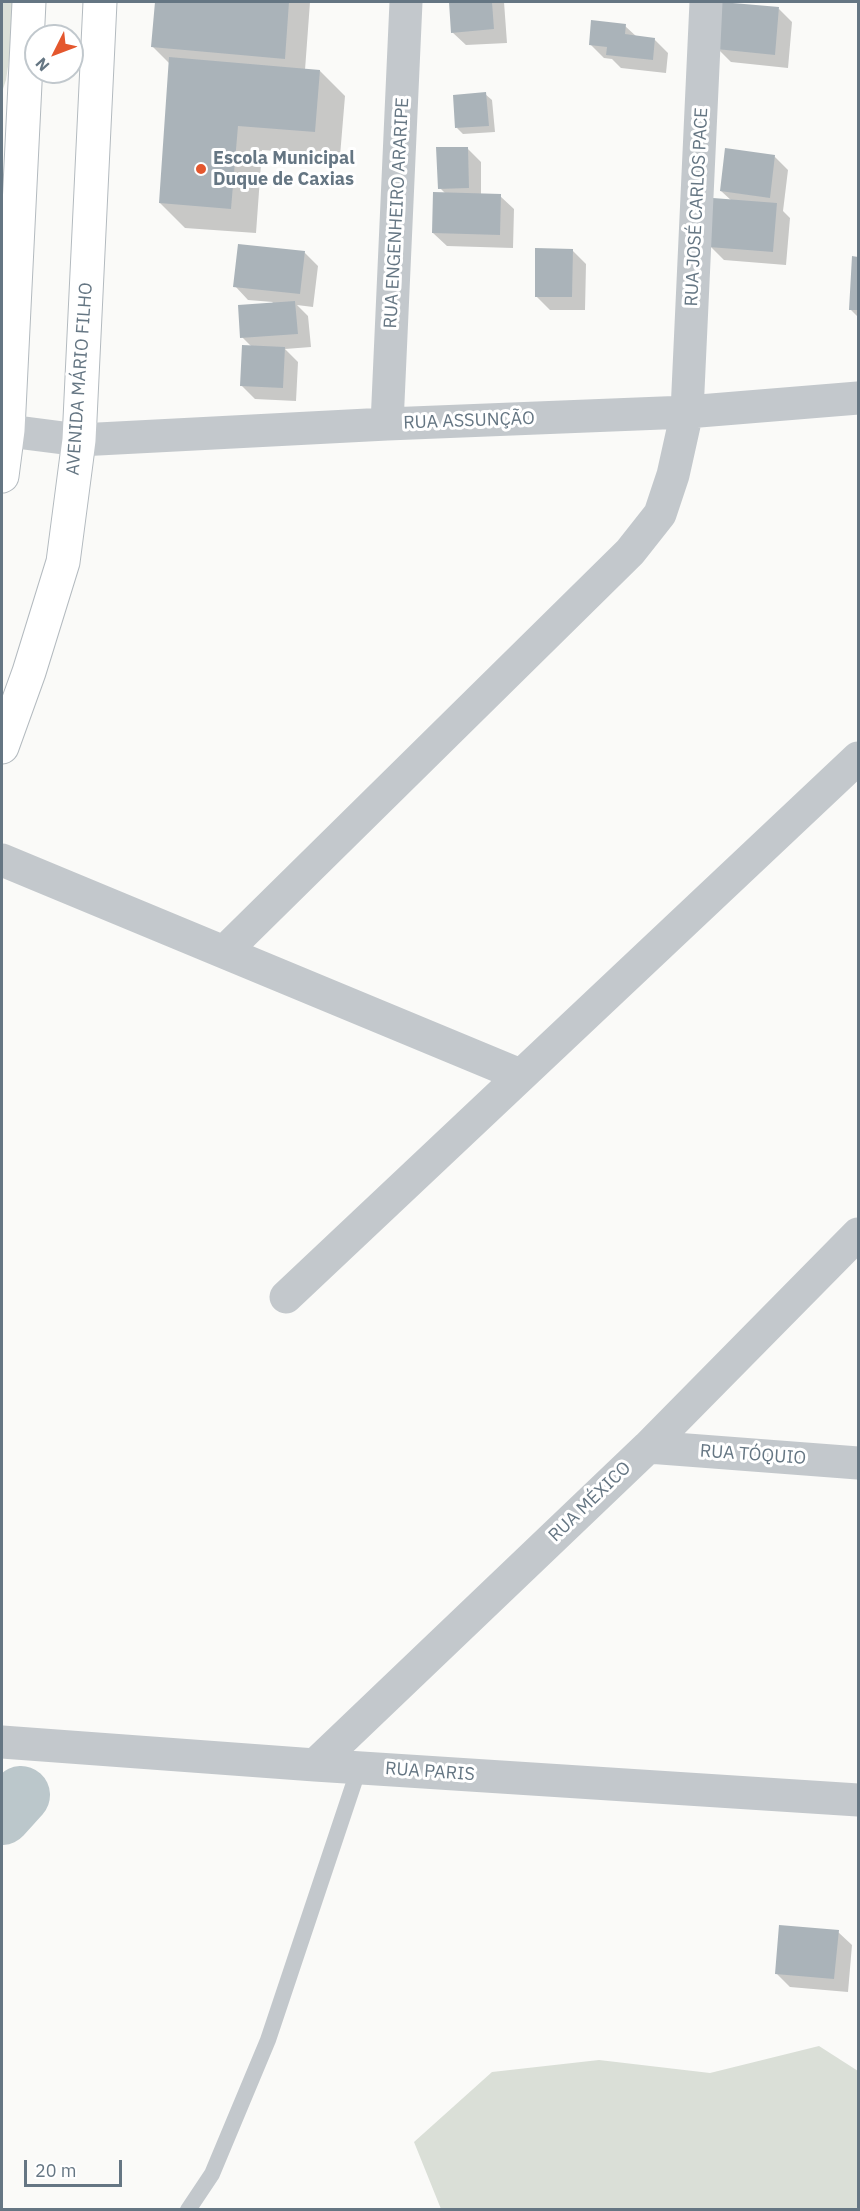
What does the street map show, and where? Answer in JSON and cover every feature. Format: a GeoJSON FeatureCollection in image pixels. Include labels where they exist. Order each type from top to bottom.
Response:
{"type":"FeatureCollection","features":[{"type":"Feature","properties":{"kind":"main road"},"geometry":{"type":"LineString","coordinates":[[2,476],[29,2]]}},
{"type":"Feature","properties":{"kind":"main road","name":"AVENIDA MÁRIO FILHO"},"geometry":{"type":"LineString","coordinates":[[2,747],[29,672],[63,562],[79,440],[100,2]]}},
{"type":"Feature","properties":{"kind":"street","name":"RUA ENGENHEIRO ARARIPE"},"geometry":{"type":"LineString","coordinates":[[387,424],[406,2]]}},
{"type":"Feature","properties":{"kind":"street","name":"RUA JOSÉ CARLOS PACE"},"geometry":{"type":"LineString","coordinates":[[224,952],[630,552],[660,514],[673,475],[687,412],[706,2]]}},
{"type":"Feature","properties":{"kind":"street","name":"RUA ASSUNÇÃO"},"geometry":{"type":"LineString","coordinates":[[5,430],[79,440],[387,424],[687,412],[858,398]]}},
{"type":"Feature","properties":{"kind":"street"},"geometry":{"type":"LineString","coordinates":[[286,1297],[858,758]]}},
{"type":"Feature","properties":{"kind":"street"},"geometry":{"type":"LineString","coordinates":[[2,860],[520,1075]]}},
{"type":"Feature","properties":{"kind":"street","name":"RUA MÉXICO"},"geometry":{"type":"LineString","coordinates":[[315,1765],[648,1447],[858,1234]]}},
{"type":"Feature","properties":{"kind":"street","name":"RUA TÓQUIO"},"geometry":{"type":"LineString","coordinates":[[648,1447],[858,1463]]}},
{"type":"Feature","properties":{"kind":"street","name":"RUA PARIS"},"geometry":{"type":"LineString","coordinates":[[2,1742],[359,1768],[858,1800]]}},
{"type":"Feature","properties":{"kind":"lane"},"geometry":{"type":"LineString","coordinates":[[188,2210],[212,2174],[268,2040],[359,1768]]}},
{"type":"Feature","properties":{"kind":"shaded area"},"geometry":{"type":"Polygon","coordinates":[[[2,2],[18,2],[14,41],[2,92],[2,2]]]}},
{"type":"Feature","properties":{"kind":"shaded area"},"geometry":{"type":"Polygon","coordinates":[[[819,2046],[858,2071],[858,2209],[441,2209],[414,2142],[492,2072],[599,2060],[710,2073],[819,2046]]]}},
{"type":"Feature","properties":{"kind":"building"},"geometry":{"type":"Polygon","coordinates":[[[155,2],[289,2],[285,59],[151,47],[155,2]]]}},
{"type":"Feature","properties":{"kind":"building"},"geometry":{"type":"Polygon","coordinates":[[[449,2],[492,2],[494,29],[451,33],[449,2]]]}},
{"type":"Feature","properties":{"kind":"building"},"geometry":{"type":"Polygon","coordinates":[[[721,2],[779,7],[775,55],[716,49],[721,2]]]}},
{"type":"Feature","properties":{"kind":"building"},"geometry":{"type":"Polygon","coordinates":[[[591,20],[626,24],[625,34],[655,38],[653,60],[606,55],[607,47],[589,45],[591,20]]]}},
{"type":"Feature","properties":{"kind":"building"},"geometry":{"type":"Polygon","coordinates":[[[169,57],[320,70],[315,132],[238,126],[231,209],[159,203],[169,57]]]}},
{"type":"Feature","properties":{"kind":"building"},"geometry":{"type":"Polygon","coordinates":[[[486,92],[489,126],[455,128],[453,95],[486,92]]]}},
{"type":"Feature","properties":{"kind":"building"},"geometry":{"type":"Polygon","coordinates":[[[436,147],[468,147],[469,188],[438,189],[436,147]]]}},
{"type":"Feature","properties":{"kind":"building"},"geometry":{"type":"Polygon","coordinates":[[[725,148],[775,155],[770,198],[720,191],[725,148]]]}},
{"type":"Feature","properties":{"kind":"building"},"geometry":{"type":"Polygon","coordinates":[[[433,192],[501,194],[500,235],[432,233],[433,192]]]}},
{"type":"Feature","properties":{"kind":"building"},"geometry":{"type":"Polygon","coordinates":[[[713,198],[777,203],[773,252],[709,247],[713,198]]]}},
{"type":"Feature","properties":{"kind":"building"},"geometry":{"type":"Polygon","coordinates":[[[238,244],[305,251],[300,294],[233,287],[238,244]]]}},
{"type":"Feature","properties":{"kind":"building"},"geometry":{"type":"Polygon","coordinates":[[[535,248],[573,249],[572,297],[535,297],[535,248]]]}},
{"type":"Feature","properties":{"kind":"building"},"geometry":{"type":"Polygon","coordinates":[[[852,256],[858,257],[858,310],[849,310],[852,256]]]}},
{"type":"Feature","properties":{"kind":"building"},"geometry":{"type":"Polygon","coordinates":[[[295,301],[298,334],[240,338],[238,305],[295,301]]]}},
{"type":"Feature","properties":{"kind":"building"},"geometry":{"type":"Polygon","coordinates":[[[242,345],[285,347],[283,388],[240,386],[242,345]]]}},
{"type":"Feature","properties":{"kind":"building"},"geometry":{"type":"Polygon","coordinates":[[[779,1925],[839,1930],[834,1979],[775,1974],[779,1925]]]}},
{"type":"Feature","properties":{"kind":"waterway"},"geometry":{"type":"LineString","coordinates":[[2,1816],[21,1795]]}},
{"type":"Feature","properties":{"kind":"place","name":"Escola Municipal Duque de Caxias"},"geometry":{"type":"Point","coordinates":[201,169]}}]}
